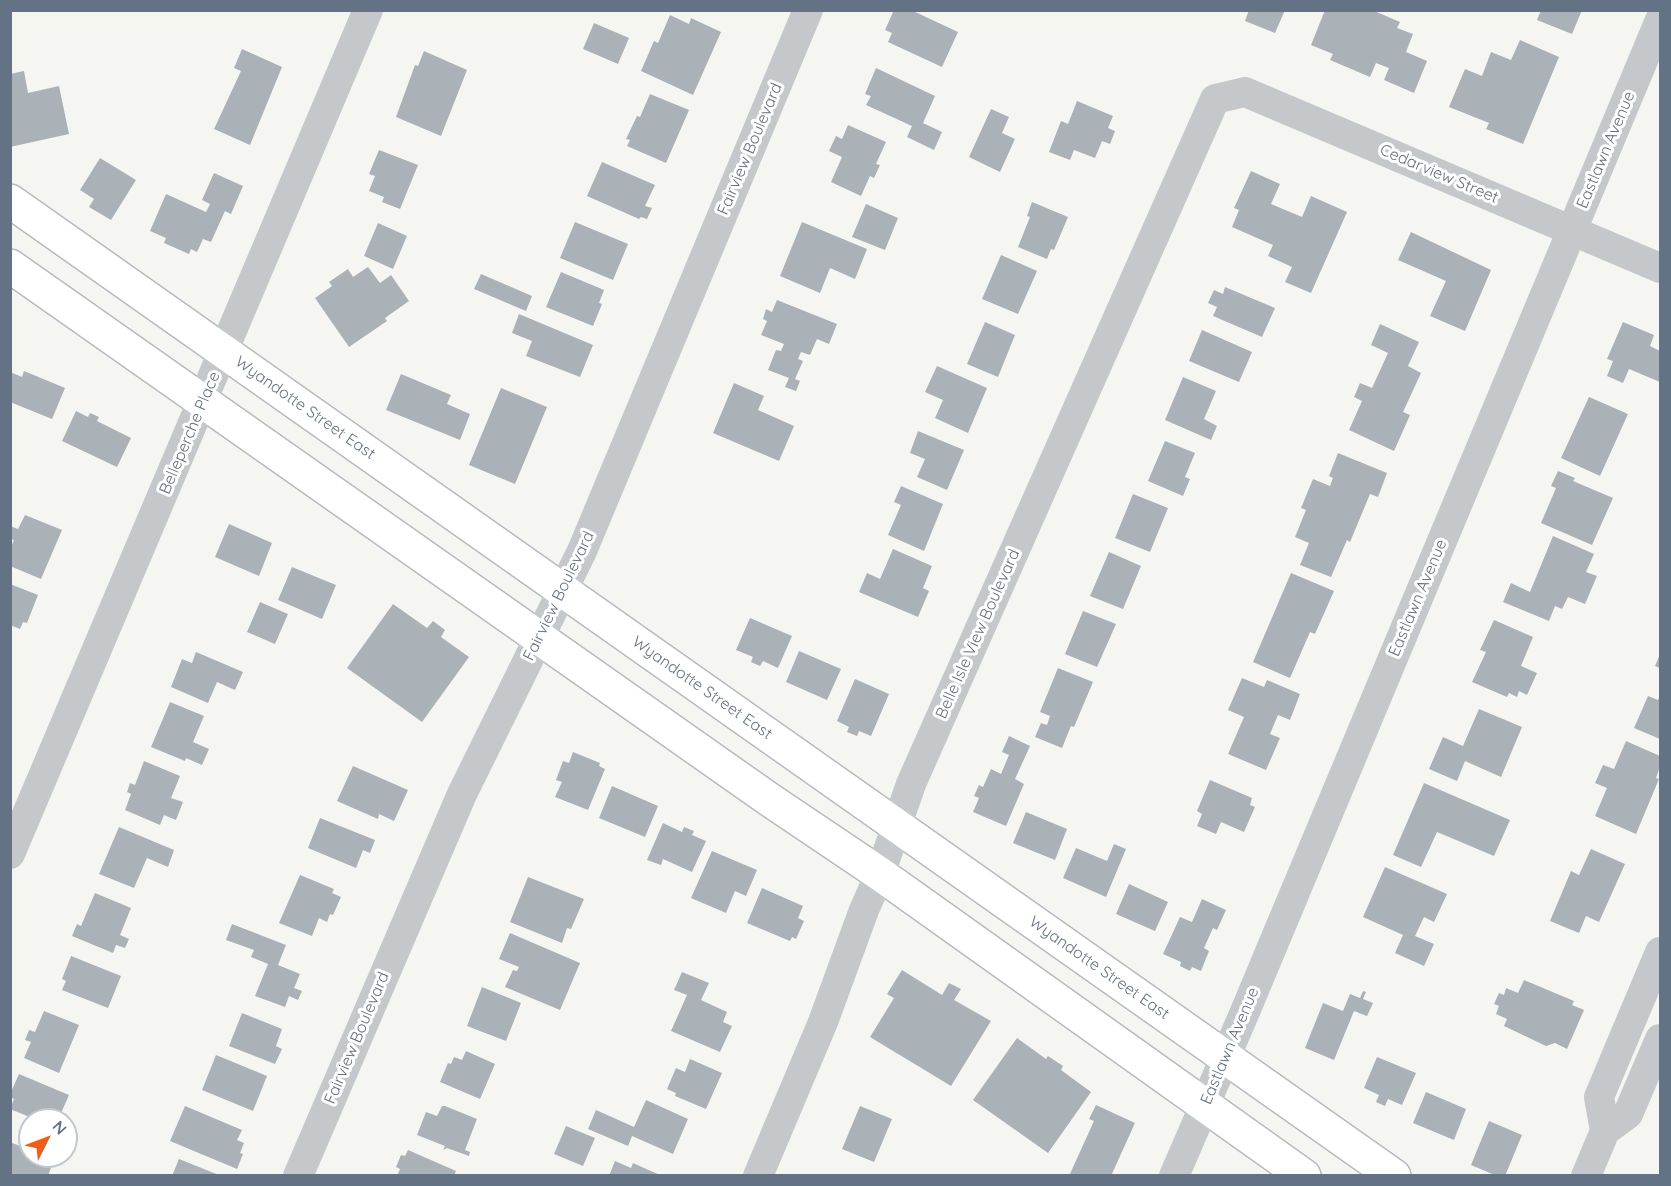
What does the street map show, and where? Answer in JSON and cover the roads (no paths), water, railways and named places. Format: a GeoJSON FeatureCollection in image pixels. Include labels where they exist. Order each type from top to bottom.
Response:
{"type":"FeatureCollection","features":[{"type":"Feature","properties":{"kind":"main road","name":"Wyandotte Street East"},"geometry":{"type":"LineString","coordinates":[[10,201],[1394,1176]]}},
{"type":"Feature","properties":{"kind":"main road"},"geometry":{"type":"LineString","coordinates":[[10,266],[770,800],[880,874],[1304,1176]]}},
{"type":"Feature","properties":{"kind":"street","name":"Belleperche Place"},"geometry":{"type":"LineString","coordinates":[[10,854],[368,10]]}},
{"type":"Feature","properties":{"kind":"street","name":"Fairview Boulevard"},"geometry":{"type":"LineString","coordinates":[[298,1176],[462,794],[586,540],[808,10]]}},
{"type":"Feature","properties":{"kind":"street","name":"Eastlawn Avenue"},"geometry":{"type":"LineString","coordinates":[[1174,1176],[1226,1057],[1660,20]]}},
{"type":"Feature","properties":{"kind":"street","name":"Cedarview Street"},"geometry":{"type":"LineString","coordinates":[[1215,99],[1245,92],[1660,268]]}},
{"type":"Feature","properties":{"kind":"street","name":"Belle Isle View Boulevard"},"geometry":{"type":"LineString","coordinates":[[758,1176],[823,1022],[916,773],[1215,99]]}},
{"type":"Feature","properties":{"kind":"street"},"geometry":{"type":"LineString","coordinates":[[1605,1131],[1599,1097],[1660,952]]}},
{"type":"Feature","properties":{"kind":"street"},"geometry":{"type":"LineString","coordinates":[[1586,1176],[1605,1131],[1628,1114],[1660,1039]]}}]}
